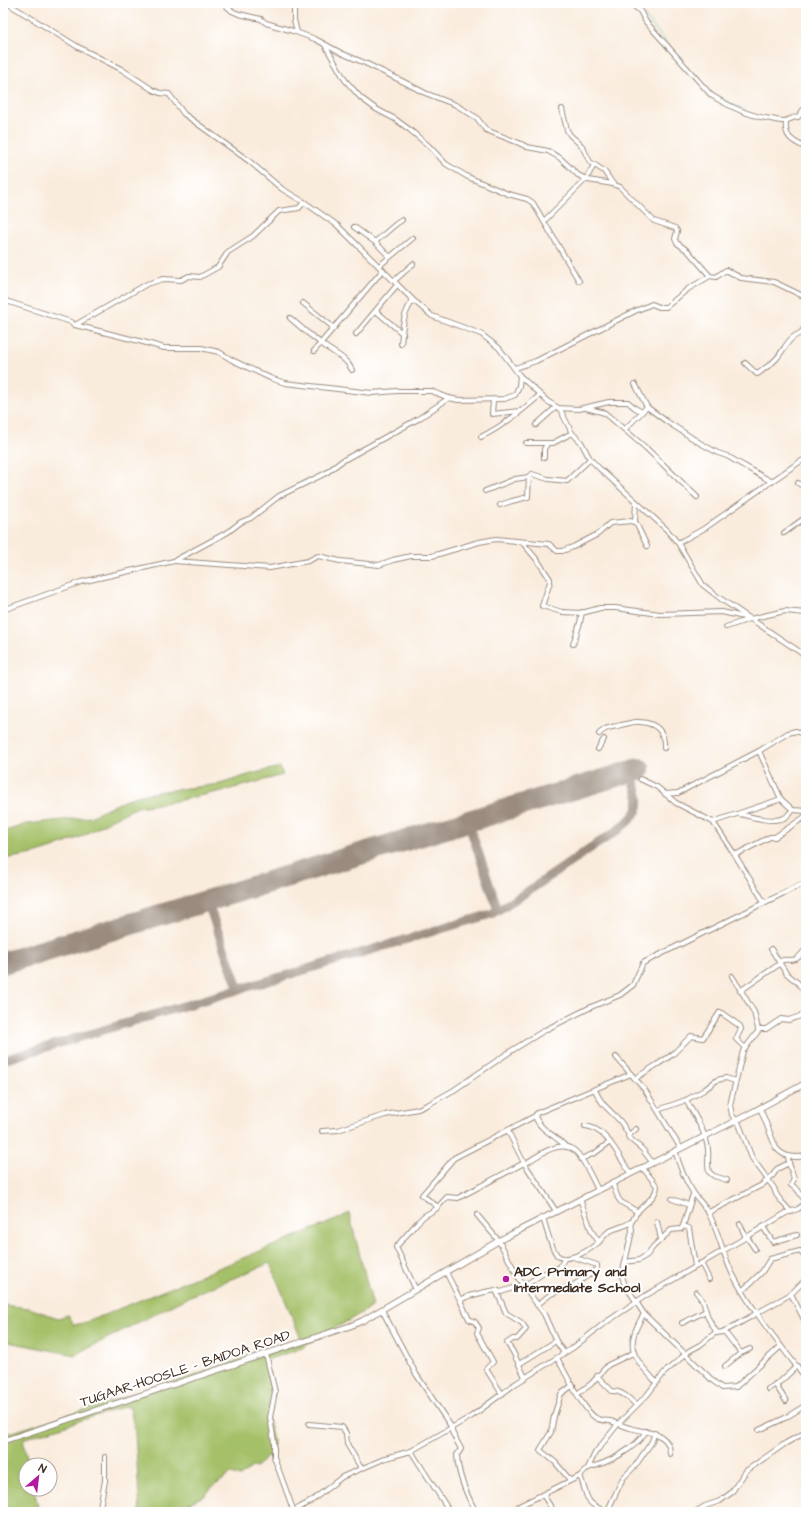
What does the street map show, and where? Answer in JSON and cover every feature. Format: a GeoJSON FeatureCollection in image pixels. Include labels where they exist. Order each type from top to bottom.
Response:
{"type":"FeatureCollection","features":[{"type":"Feature","properties":{"kind":"main road"},"geometry":{"type":"LineString","coordinates":[[612,1182],[760,1108],[806,1083]]}},
{"type":"Feature","properties":{"kind":"main road","name":"TUGAAR-HOOSLE - BAIDOA ROAD"},"geometry":{"type":"LineString","coordinates":[[3,1441],[350,1326],[374,1315],[499,1241],[612,1182]]}},
{"type":"Feature","properties":{"kind":"street"},"geometry":{"type":"LineString","coordinates":[[7,3],[78,47],[121,69],[153,90],[160,93],[169,94],[184,114],[249,161],[282,189],[337,225],[413,300],[432,316],[481,334],[499,348],[520,376],[540,395],[560,409],[572,433],[581,442],[590,459],[678,543],[703,585],[750,619],[806,656]]}},
{"type":"Feature","properties":{"kind":"street"},"geometry":{"type":"LineString","coordinates":[[223,3],[232,11],[239,14],[261,18],[266,23],[297,32],[365,63],[425,93],[456,105],[477,118],[486,130],[513,140],[527,148],[548,151],[560,158],[578,175],[586,179],[613,184],[620,187],[654,221],[675,228],[677,231],[675,239],[677,242],[688,251],[710,276],[716,278],[726,270],[741,278],[774,282],[801,295],[806,295]]}},
{"type":"Feature","properties":{"kind":"street"},"geometry":{"type":"LineString","coordinates":[[294,3],[294,20],[297,32]]}},
{"type":"Feature","properties":{"kind":"street"},"geometry":{"type":"LineString","coordinates":[[630,3],[640,11],[646,22],[711,96],[745,113],[757,117],[786,121],[792,117],[798,117],[806,106]]}},
{"type":"Feature","properties":{"kind":"street"},"geometry":{"type":"LineString","coordinates":[[325,45],[345,80],[361,98],[410,130],[429,146],[446,164],[468,176],[508,194],[529,200],[533,203],[579,281]]}},
{"type":"Feature","properties":{"kind":"street"},"geometry":{"type":"LineString","coordinates":[[562,109],[570,135],[579,143],[590,162],[604,171],[613,184]]}},
{"type":"Feature","properties":{"kind":"street"},"geometry":{"type":"LineString","coordinates":[[786,121],[785,129],[791,140],[806,148]]}},
{"type":"Feature","properties":{"kind":"street"},"geometry":{"type":"LineString","coordinates":[[544,221],[586,179],[594,165]]}},
{"type":"Feature","properties":{"kind":"street"},"geometry":{"type":"LineString","coordinates":[[75,325],[147,284],[163,279],[181,280],[189,276],[200,277],[218,267],[228,252],[253,236],[279,211],[299,208],[304,202]]}},
{"type":"Feature","properties":{"kind":"street"},"geometry":{"type":"LineString","coordinates":[[375,242],[402,220]]}},
{"type":"Feature","properties":{"kind":"street"},"geometry":{"type":"LineString","coordinates":[[354,227],[375,242],[390,256]]}},
{"type":"Feature","properties":{"kind":"street"},"geometry":{"type":"LineString","coordinates":[[379,266],[413,238]]}},
{"type":"Feature","properties":{"kind":"street"},"geometry":{"type":"LineString","coordinates":[[356,334],[413,264]]}},
{"type":"Feature","properties":{"kind":"street"},"geometry":{"type":"LineString","coordinates":[[314,351],[383,270]]}},
{"type":"Feature","properties":{"kind":"street"},"geometry":{"type":"LineString","coordinates":[[515,368],[536,360],[652,304],[659,307],[666,307],[688,289],[710,276]]}},
{"type":"Feature","properties":{"kind":"street"},"geometry":{"type":"LineString","coordinates":[[3,300],[71,322],[75,325],[164,348],[201,348],[215,351],[270,378],[285,383],[372,393],[431,391],[448,398],[458,400],[493,400],[504,399],[515,395],[519,386],[520,376]]}},
{"type":"Feature","properties":{"kind":"street"},"geometry":{"type":"LineString","coordinates":[[401,344],[403,320],[405,313],[413,300]]}},
{"type":"Feature","properties":{"kind":"street"},"geometry":{"type":"LineString","coordinates":[[303,303],[334,328]]}},
{"type":"Feature","properties":{"kind":"street"},"geometry":{"type":"LineString","coordinates":[[376,310],[402,334]]}},
{"type":"Feature","properties":{"kind":"street"},"geometry":{"type":"LineString","coordinates":[[290,318],[321,344],[342,357],[349,363],[352,370]]}},
{"type":"Feature","properties":{"kind":"street"},"geometry":{"type":"LineString","coordinates":[[745,363],[757,374],[759,373],[776,359],[794,335],[801,333],[806,325]]}},
{"type":"Feature","properties":{"kind":"street"},"geometry":{"type":"LineString","coordinates":[[635,384],[647,407],[666,422],[700,443],[727,456],[772,482]]}},
{"type":"Feature","properties":{"kind":"street"},"geometry":{"type":"LineString","coordinates":[[481,437],[506,423],[510,418],[522,411],[540,395]]}},
{"type":"Feature","properties":{"kind":"street"},"geometry":{"type":"LineString","coordinates":[[3,610],[81,582],[174,561],[228,532],[241,522],[251,518],[279,496],[326,473],[342,461],[418,419],[448,398]]}},
{"type":"Feature","properties":{"kind":"street"},"geometry":{"type":"LineString","coordinates":[[493,400],[492,414],[522,411]]}},
{"type":"Feature","properties":{"kind":"street"},"geometry":{"type":"LineString","coordinates":[[536,425],[555,408],[586,408],[609,402],[628,402],[642,412]]}},
{"type":"Feature","properties":{"kind":"street"},"geometry":{"type":"LineString","coordinates":[[625,429],[647,407]]}},
{"type":"Feature","properties":{"kind":"street"},"geometry":{"type":"LineString","coordinates":[[586,408],[604,413],[625,429],[697,497]]}},
{"type":"Feature","properties":{"kind":"street"},"geometry":{"type":"LineString","coordinates":[[526,443],[547,444],[561,440],[572,433]]}},
{"type":"Feature","properties":{"kind":"street"},"geometry":{"type":"LineString","coordinates":[[544,458],[544,449],[547,444]]}},
{"type":"Feature","properties":{"kind":"street"},"geometry":{"type":"LineString","coordinates":[[485,492],[515,479],[529,477],[532,474],[548,479],[567,481],[590,459]]}},
{"type":"Feature","properties":{"kind":"street"},"geometry":{"type":"LineString","coordinates":[[678,543],[705,528],[806,459]]}},
{"type":"Feature","properties":{"kind":"street"},"geometry":{"type":"LineString","coordinates":[[500,505],[528,497],[529,477]]}},
{"type":"Feature","properties":{"kind":"street"},"geometry":{"type":"LineString","coordinates":[[798,483],[806,488]]}},
{"type":"Feature","properties":{"kind":"street"},"geometry":{"type":"LineString","coordinates":[[636,502],[635,522],[647,546]]}},
{"type":"Feature","properties":{"kind":"street"},"geometry":{"type":"LineString","coordinates":[[784,533],[806,517]]}},
{"type":"Feature","properties":{"kind":"street"},"geometry":{"type":"LineString","coordinates":[[174,561],[270,568],[308,561],[318,556],[340,561],[379,565],[412,556],[432,556],[479,542],[496,539],[549,544],[557,551],[562,551],[598,534],[610,523],[635,522]]}},
{"type":"Feature","properties":{"kind":"street"},"geometry":{"type":"LineString","coordinates":[[522,542],[538,561],[550,579],[542,606],[562,612],[573,613],[582,613],[600,608],[614,608],[660,614],[722,612],[750,619]]}},
{"type":"Feature","properties":{"kind":"street"},"geometry":{"type":"LineString","coordinates":[[544,607],[560,612],[582,612]]}},
{"type":"Feature","properties":{"kind":"street"},"geometry":{"type":"LineString","coordinates":[[726,627],[750,619],[784,611],[806,613]]}},
{"type":"Feature","properties":{"kind":"street"},"geometry":{"type":"LineString","coordinates":[[573,613],[582,612]]}},
{"type":"Feature","properties":{"kind":"street"},"geometry":{"type":"LineString","coordinates":[[573,644],[582,612]]}},
{"type":"Feature","properties":{"kind":"street"},"geometry":{"type":"LineString","coordinates":[[598,734],[605,728],[640,722],[650,724],[660,730],[664,739],[664,748]]}},
{"type":"Feature","properties":{"kind":"street"},"geometry":{"type":"LineString","coordinates":[[664,794],[678,793],[759,751],[788,733],[796,731],[806,735]]}},
{"type":"Feature","properties":{"kind":"street"},"geometry":{"type":"LineString","coordinates":[[598,749],[604,739]]}},
{"type":"Feature","properties":{"kind":"street"},"geometry":{"type":"LineString","coordinates":[[759,751],[781,799],[793,810],[806,811]]}},
{"type":"Feature","properties":{"kind":"street"},"geometry":{"type":"LineString","coordinates":[[640,778],[657,787],[676,803],[713,822],[764,902]]}},
{"type":"Feature","properties":{"kind":"street"},"geometry":{"type":"LineString","coordinates":[[713,822],[781,799]]}},
{"type":"Feature","properties":{"kind":"street"},"geometry":{"type":"LineString","coordinates":[[739,814],[758,820],[785,818],[793,810]]}},
{"type":"Feature","properties":{"kind":"street"},"geometry":{"type":"LineString","coordinates":[[735,855],[770,837],[775,837],[806,816]]}},
{"type":"Feature","properties":{"kind":"street"},"geometry":{"type":"LineString","coordinates":[[322,1131],[338,1130],[385,1115],[418,1109],[429,1104],[454,1090],[545,1030],[591,1007],[620,995],[634,985],[643,963],[806,882]]}},
{"type":"Feature","properties":{"kind":"street"},"geometry":{"type":"LineString","coordinates":[[771,949],[786,973],[798,983],[806,994]]}},
{"type":"Feature","properties":{"kind":"street"},"geometry":{"type":"LineString","coordinates":[[740,991],[778,965],[779,962],[788,959],[795,959],[806,949]]}},
{"type":"Feature","properties":{"kind":"street"},"geometry":{"type":"LineString","coordinates":[[732,976],[754,1012],[756,1025],[759,1030]]}},
{"type":"Feature","properties":{"kind":"street"},"geometry":{"type":"LineString","coordinates":[[635,1079],[649,1068],[673,1054],[691,1036],[703,1038],[720,1012],[740,1026],[741,1029],[736,1039],[745,1048]]}},
{"type":"Feature","properties":{"kind":"street"},"geometry":{"type":"LineString","coordinates":[[791,1212],[781,1201],[774,1188],[752,1158],[736,1120],[732,1115],[730,1104],[743,1051],[759,1030],[766,1029],[782,1019],[789,1020],[806,1014]]}},
{"type":"Feature","properties":{"kind":"street"},"geometry":{"type":"LineString","coordinates":[[616,1057],[645,1090],[658,1110],[678,1149],[680,1168],[694,1194],[709,1212],[724,1250],[727,1262],[742,1290],[757,1313],[806,1377]]}},
{"type":"Feature","properties":{"kind":"street"},"geometry":{"type":"LineString","coordinates":[[438,1207],[422,1195],[441,1175],[447,1165],[454,1158],[508,1131],[535,1116],[537,1113],[631,1074]]}},
{"type":"Feature","properties":{"kind":"street"},"geometry":{"type":"LineString","coordinates":[[658,1110],[686,1100],[704,1090],[717,1080],[726,1078],[735,1081]]}},
{"type":"Feature","properties":{"kind":"street"},"geometry":{"type":"LineString","coordinates":[[595,1090],[598,1098],[606,1109],[620,1121],[629,1135],[629,1138],[642,1149],[652,1162]]}},
{"type":"Feature","properties":{"kind":"street"},"geometry":{"type":"LineString","coordinates":[[686,1100],[704,1135],[708,1150],[707,1159],[709,1172],[714,1176],[727,1180]]}},
{"type":"Feature","properties":{"kind":"street"},"geometry":{"type":"LineString","coordinates":[[760,1108],[776,1148],[788,1157],[797,1158],[806,1156]]}},
{"type":"Feature","properties":{"kind":"street"},"geometry":{"type":"LineString","coordinates":[[535,1116],[544,1129],[560,1140],[565,1146],[577,1152],[598,1190]]}},
{"type":"Feature","properties":{"kind":"street"},"geometry":{"type":"LineString","coordinates":[[585,1126],[590,1126],[601,1133],[610,1142],[630,1173]]}},
{"type":"Feature","properties":{"kind":"street"},"geometry":{"type":"LineString","coordinates":[[629,1135],[636,1129]]}},
{"type":"Feature","properties":{"kind":"street"},"geometry":{"type":"LineString","coordinates":[[508,1131],[524,1163],[556,1211]]}},
{"type":"Feature","properties":{"kind":"street"},"geometry":{"type":"LineString","coordinates":[[581,1159],[595,1153],[610,1142]]}},
{"type":"Feature","properties":{"kind":"street"},"geometry":{"type":"LineString","coordinates":[[416,1290],[396,1247],[424,1216],[438,1207],[447,1197],[458,1198],[549,1149],[565,1146]]}},
{"type":"Feature","properties":{"kind":"street"},"geometry":{"type":"LineString","coordinates":[[266,1354],[275,1392],[270,1417],[274,1442],[274,1457],[294,1511],[310,1502],[342,1477],[386,1458],[411,1451],[472,1416],[525,1377],[557,1358],[613,1317],[645,1296],[786,1213],[791,1212],[806,1203],[797,1189],[791,1185],[794,1179],[788,1157]]}},
{"type":"Feature","properties":{"kind":"street"},"geometry":{"type":"LineString","coordinates":[[709,1212],[762,1185],[777,1169],[789,1163]]}},
{"type":"Feature","properties":{"kind":"street"},"geometry":{"type":"LineString","coordinates":[[543,1218],[557,1255],[564,1259],[573,1257],[594,1247],[608,1233],[631,1222],[657,1190],[657,1186],[642,1167]]}},
{"type":"Feature","properties":{"kind":"street"},"geometry":{"type":"LineString","coordinates":[[612,1182],[621,1202],[638,1212]]}},
{"type":"Feature","properties":{"kind":"street"},"geometry":{"type":"LineString","coordinates":[[625,1262],[639,1260],[647,1255],[653,1247],[671,1230],[681,1229],[694,1194]]}},
{"type":"Feature","properties":{"kind":"street"},"geometry":{"type":"LineString","coordinates":[[580,1199],[592,1232],[599,1242]]}},
{"type":"Feature","properties":{"kind":"street"},"geometry":{"type":"LineString","coordinates":[[672,1199],[689,1205]]}},
{"type":"Feature","properties":{"kind":"street"},"geometry":{"type":"LineString","coordinates":[[477,1215],[499,1241],[524,1286],[544,1314],[556,1341],[564,1353]]}},
{"type":"Feature","properties":{"kind":"street"},"geometry":{"type":"LineString","coordinates":[[631,1222],[632,1231],[622,1275],[624,1283],[644,1314],[713,1381],[722,1388],[736,1386],[782,1346]]}},
{"type":"Feature","properties":{"kind":"street"},"geometry":{"type":"LineString","coordinates":[[657,1222],[661,1239]]}},
{"type":"Feature","properties":{"kind":"street"},"geometry":{"type":"LineString","coordinates":[[740,1224],[755,1250]]}},
{"type":"Feature","properties":{"kind":"street"},"geometry":{"type":"LineString","coordinates":[[683,1226],[690,1228],[695,1266]]}},
{"type":"Feature","properties":{"kind":"street"},"geometry":{"type":"LineString","coordinates":[[763,1227],[773,1242],[797,1235]]}},
{"type":"Feature","properties":{"kind":"street"},"geometry":{"type":"LineString","coordinates":[[742,1290],[762,1272],[770,1259],[800,1251],[806,1258]]}},
{"type":"Feature","properties":{"kind":"street"},"geometry":{"type":"LineString","coordinates":[[538,1305],[551,1294],[574,1285],[597,1269],[597,1265],[573,1257]]}},
{"type":"Feature","properties":{"kind":"street"},"geometry":{"type":"LineString","coordinates":[[460,1300],[468,1296],[496,1290],[501,1292],[519,1286],[524,1286],[544,1273],[560,1267],[564,1259]]}},
{"type":"Feature","properties":{"kind":"street"},"geometry":{"type":"LineString","coordinates":[[701,1263],[710,1279]]}},
{"type":"Feature","properties":{"kind":"street"},"geometry":{"type":"LineString","coordinates":[[446,1272],[469,1319],[475,1322],[480,1328],[477,1333],[493,1362],[486,1369],[502,1394]]}},
{"type":"Feature","properties":{"kind":"street"},"geometry":{"type":"LineString","coordinates":[[514,1512],[519,1506],[580,1476],[588,1468],[595,1453],[618,1424],[647,1395],[664,1373],[685,1354],[718,1333],[791,1294],[806,1279]]}},
{"type":"Feature","properties":{"kind":"street"},"geometry":{"type":"LineString","coordinates":[[496,1290],[506,1313],[522,1323],[526,1329],[517,1339],[513,1339],[507,1343],[520,1364],[525,1377]]}},
{"type":"Feature","properties":{"kind":"street"},"geometry":{"type":"LineString","coordinates":[[696,1292],[703,1301],[708,1318],[718,1333]]}},
{"type":"Feature","properties":{"kind":"street"},"geometry":{"type":"LineString","coordinates":[[791,1294],[806,1323]]}},
{"type":"Feature","properties":{"kind":"street"},"geometry":{"type":"LineString","coordinates":[[382,1310],[416,1374],[452,1428],[452,1432],[461,1449],[457,1455],[459,1472],[466,1493],[476,1512]]}},
{"type":"Feature","properties":{"kind":"street"},"geometry":{"type":"LineString","coordinates":[[682,1324],[706,1311]]}},
{"type":"Feature","properties":{"kind":"street"},"geometry":{"type":"LineString","coordinates":[[644,1314],[632,1340],[633,1352],[639,1364],[656,1382]]}},
{"type":"Feature","properties":{"kind":"street"},"geometry":{"type":"LineString","coordinates":[[724,1331],[741,1353]]}},
{"type":"Feature","properties":{"kind":"street"},"geometry":{"type":"LineString","coordinates":[[520,1364],[556,1341]]}},
{"type":"Feature","properties":{"kind":"street"},"geometry":{"type":"LineString","coordinates":[[725,1366],[741,1353],[750,1349]]}},
{"type":"Feature","properties":{"kind":"street"},"geometry":{"type":"LineString","coordinates":[[577,1394],[591,1384],[608,1365],[633,1352]]}},
{"type":"Feature","properties":{"kind":"street"},"geometry":{"type":"LineString","coordinates":[[557,1358],[587,1410],[596,1419],[662,1436],[668,1443],[670,1454]]}},
{"type":"Feature","properties":{"kind":"street"},"geometry":{"type":"LineString","coordinates":[[768,1389],[797,1366]]}},
{"type":"Feature","properties":{"kind":"street"},"geometry":{"type":"LineString","coordinates":[[597,1376],[612,1391],[617,1391],[626,1395],[636,1405]]}},
{"type":"Feature","properties":{"kind":"street"},"geometry":{"type":"LineString","coordinates":[[775,1384],[786,1401]]}},
{"type":"Feature","properties":{"kind":"street"},"geometry":{"type":"LineString","coordinates":[[570,1480],[555,1462],[540,1450],[551,1432],[561,1394],[573,1385]]}},
{"type":"Feature","properties":{"kind":"street"},"geometry":{"type":"LineString","coordinates":[[759,1430],[785,1418],[806,1405]]}},
{"type":"Feature","properties":{"kind":"street"},"geometry":{"type":"LineString","coordinates":[[309,1424],[342,1428],[346,1433],[348,1444],[361,1468]]}},
{"type":"Feature","properties":{"kind":"street"},"geometry":{"type":"LineString","coordinates":[[588,1468],[616,1457],[634,1444],[646,1431]]}},
{"type":"Feature","properties":{"kind":"street"},"geometry":{"type":"LineString","coordinates":[[695,1512],[731,1493],[746,1471],[806,1432]]}},
{"type":"Feature","properties":{"kind":"street"},"geometry":{"type":"LineString","coordinates":[[580,1476],[588,1501],[596,1508],[607,1512],[623,1478],[636,1466],[651,1443],[655,1433]]}},
{"type":"Feature","properties":{"kind":"street"},"geometry":{"type":"LineString","coordinates":[[411,1451],[450,1512]]}},
{"type":"Feature","properties":{"kind":"street"},"geometry":{"type":"LineString","coordinates":[[100,1512],[105,1481],[105,1458]]}},
{"type":"Feature","properties":{"kind":"street"},"geometry":{"type":"LineString","coordinates":[[543,1495],[554,1512]]}},
{"type":"Feature","properties":{"kind":"green space"},"geometry":{"type":"Polygon","coordinates":[[[280,767],[283,775],[227,790],[171,802],[138,807],[114,818],[83,836],[53,848],[34,854],[3,859],[3,832],[26,824],[90,817],[132,797],[156,792],[220,784],[280,767]]]}},
{"type":"Feature","properties":{"kind":"green space"},"geometry":{"type":"Polygon","coordinates":[[[349,1213],[373,1306],[302,1348],[264,1361],[271,1387],[268,1418],[273,1441],[273,1456],[267,1456],[256,1468],[252,1467],[240,1477],[231,1474],[211,1488],[206,1495],[170,1512],[140,1512],[135,1433],[130,1408],[126,1406],[23,1439],[27,1457],[18,1457],[18,1497],[36,1497],[38,1506],[12,1512],[3,1512],[3,1435],[192,1376],[301,1339],[270,1263],[188,1297],[75,1355],[3,1341],[3,1305],[29,1308],[58,1318],[68,1315],[74,1325],[87,1322],[338,1219],[349,1213]]]}},
{"type":"Feature","properties":{"kind":"waterway"},"geometry":{"type":"LineString","coordinates":[[644,15],[670,47]]}},
{"type":"Feature","properties":{"kind":"waterway"},"geometry":{"type":"LineString","coordinates":[[710,91],[712,94],[745,110]]}},
{"type":"Feature","properties":{"kind":"waterway"},"geometry":{"type":"LineString","coordinates":[[793,120],[806,116]]}},
{"type":"Feature","properties":{"kind":"taxiway"},"geometry":{"type":"LineString","coordinates":[[3,1060],[491,914],[542,882],[617,831],[629,821],[637,810],[639,801],[630,772]]}},
{"type":"Feature","properties":{"kind":"taxiway"},"geometry":{"type":"LineString","coordinates":[[468,822],[498,910]]}},
{"type":"Feature","properties":{"kind":"taxiway"},"geometry":{"type":"LineString","coordinates":[[207,901],[239,990]]}},
{"type":"Feature","properties":{"kind":"runway"},"geometry":{"type":"LineString","coordinates":[[3,963],[639,769]]}},
{"type":"Feature","properties":{"kind":"place","name":"ADC Primary and Intermediate School"},"geometry":{"type":"Point","coordinates":[506,1279]}}]}
